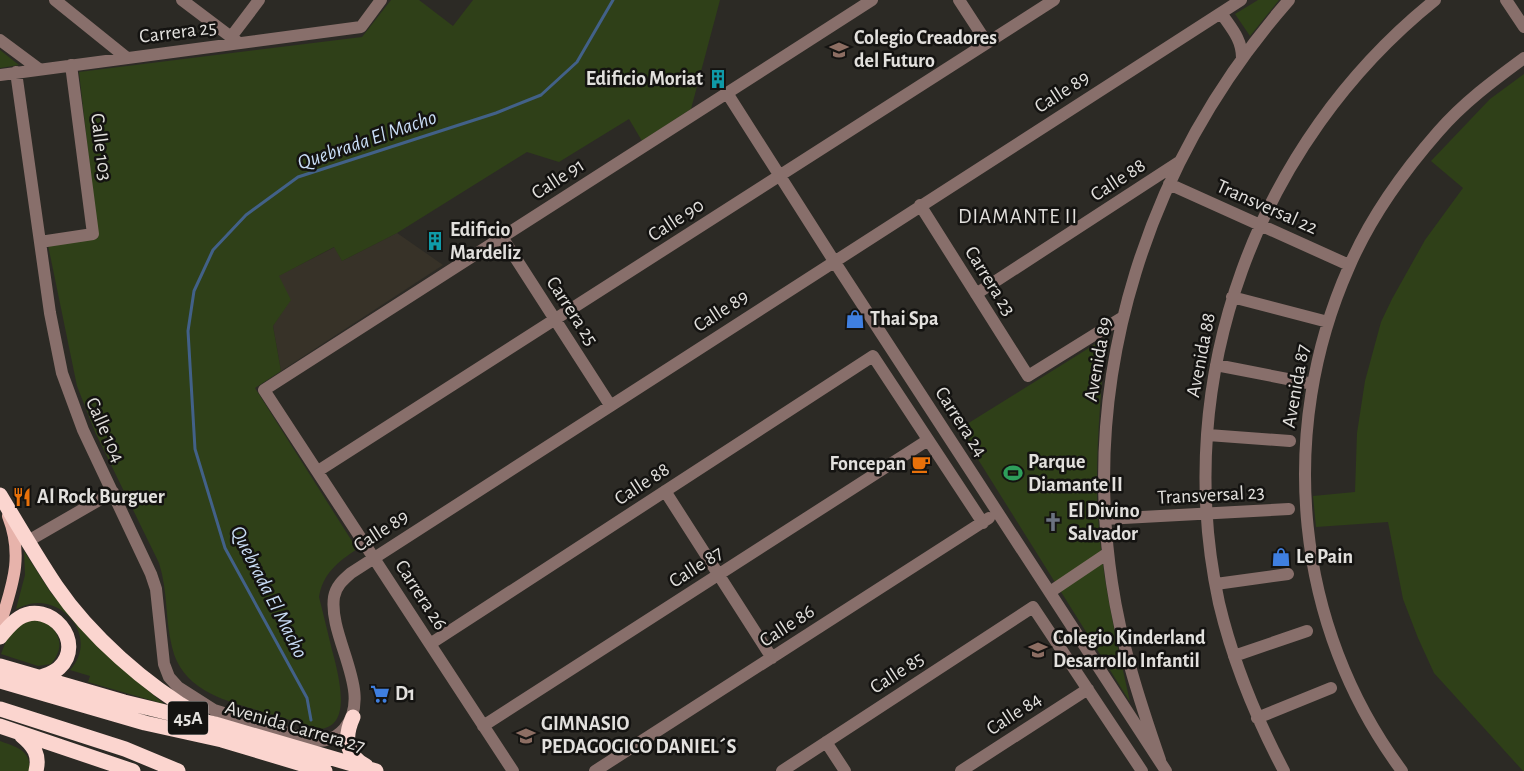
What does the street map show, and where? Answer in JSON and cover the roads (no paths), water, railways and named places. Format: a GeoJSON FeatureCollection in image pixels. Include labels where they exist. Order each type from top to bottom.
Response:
{"type":"FeatureCollection","features":[{"type":"Feature","properties":{"kind":"highway"},"geometry":{"type":"LineString","coordinates":[[0,496],[52,581],[69,603],[112,650],[150,684],[215,724]]}},
{"type":"Feature","properties":{"kind":"highway"},"geometry":{"type":"LineString","coordinates":[[0,637],[13,622],[29,614],[47,615],[55,619],[62,626],[68,642],[68,652],[65,660],[59,668],[39,678]]}},
{"type":"Feature","properties":{"kind":"highway","name":"Avenida Carrera 27"},"geometry":{"type":"LineString","coordinates":[[0,666],[124,702],[215,724],[376,771]]}},
{"type":"Feature","properties":{"kind":"highway","name":"45A"},"geometry":{"type":"LineString","coordinates":[[0,681],[145,723],[222,740],[325,771]]}},
{"type":"Feature","properties":{"kind":"highway"},"geometry":{"type":"LineString","coordinates":[[0,709],[117,746],[178,771]]}},
{"type":"Feature","properties":{"kind":"highway"},"geometry":{"type":"LineString","coordinates":[[353,717],[347,732],[349,749],[359,762],[376,771]]}},
{"type":"Feature","properties":{"kind":"highway"},"geometry":{"type":"LineString","coordinates":[[0,726],[133,771]]}},
{"type":"Feature","properties":{"kind":"highway"},"geometry":{"type":"LineString","coordinates":[[16,732],[30,743],[37,753],[38,763],[36,771]]}},
{"type":"Feature","properties":{"kind":"main road"},"geometry":{"type":"LineString","coordinates":[[0,496],[13,529],[16,556],[12,586],[0,625]]}},
{"type":"Feature","properties":{"kind":"street"},"geometry":{"type":"LineString","coordinates":[[55,0],[127,58]]}},
{"type":"Feature","properties":{"kind":"street"},"geometry":{"type":"LineString","coordinates":[[182,0],[235,40],[259,0]]}},
{"type":"Feature","properties":{"kind":"street","name":"Carrera 25"},"geometry":{"type":"LineString","coordinates":[[0,74],[127,58],[235,40],[361,27],[381,0]]}},
{"type":"Feature","properties":{"kind":"street","name":"Calle 91"},"geometry":{"type":"LineString","coordinates":[[264,390],[872,0]]}},
{"type":"Feature","properties":{"kind":"street"},"geometry":{"type":"LineString","coordinates":[[959,0],[987,43]]}},
{"type":"Feature","properties":{"kind":"street","name":"Calle 90"},"geometry":{"type":"LineString","coordinates":[[318,472],[1054,0]]}},
{"type":"Feature","properties":{"kind":"street","name":"Avenida 89"},"geometry":{"type":"LineString","coordinates":[[1163,766],[1139,701],[1121,635],[1108,554],[1104,470],[1108,408],[1115,358],[1123,316],[1138,262],[1179,162],[1208,109],[1242,58],[1289,0]]}},
{"type":"Feature","properties":{"kind":"street","name":"Avenida 88"},"geometry":{"type":"LineString","coordinates":[[1284,771],[1257,718],[1234,656],[1216,584],[1207,514],[1206,475],[1208,435],[1216,365],[1232,297],[1242,268],[1284,176],[1322,117],[1372,58],[1413,18],[1435,0]]}},
{"type":"Feature","properties":{"kind":"street"},"geometry":{"type":"LineString","coordinates":[[1506,0],[1524,28]]}},
{"type":"Feature","properties":{"kind":"street","name":"Calle 89"},"geometry":{"type":"LineString","coordinates":[[353,717],[354,692],[334,612],[334,596],[337,587],[343,579],[920,205],[1221,13],[1235,2]]}},
{"type":"Feature","properties":{"kind":"street"},"geometry":{"type":"LineString","coordinates":[[1221,13],[1238,39],[1242,49],[1242,58]]}},
{"type":"Feature","properties":{"kind":"street"},"geometry":{"type":"LineString","coordinates":[[0,40],[39,69]]}},
{"type":"Feature","properties":{"kind":"street","name":"Avenida 87"},"geometry":{"type":"LineString","coordinates":[[1402,771],[1374,728],[1351,686],[1335,646],[1321,598],[1309,540],[1305,508],[1305,442],[1313,384],[1328,322],[1349,265],[1378,213],[1401,178],[1438,131],[1466,104],[1524,58]]}},
{"type":"Feature","properties":{"kind":"street","name":"Calle 103"},"geometry":{"type":"LineString","coordinates":[[40,242],[93,234],[71,65]]}},
{"type":"Feature","properties":{"kind":"street","name":"Calle 104"},"geometry":{"type":"LineString","coordinates":[[16,72],[50,313],[66,387],[82,430],[151,574],[156,589],[164,664],[169,677],[178,687],[220,712],[310,740],[331,740],[343,731],[353,717]]}},
{"type":"Feature","properties":{"kind":"street","name":"Carrera 24"},"geometry":{"type":"LineString","coordinates":[[727,93],[834,261],[1163,766]]}},
{"type":"Feature","properties":{"kind":"street","name":"Calle 88"},"geometry":{"type":"LineString","coordinates":[[976,294],[1179,162]]}},
{"type":"Feature","properties":{"kind":"street","name":"Transversal 22"},"geometry":{"type":"LineString","coordinates":[[1169,184],[1349,265]]}},
{"type":"Feature","properties":{"kind":"street","name":"Carrera 23"},"geometry":{"type":"LineString","coordinates":[[920,205],[1028,376],[1123,316]]}},
{"type":"Feature","properties":{"kind":"street","name":"Carrera 25"},"geometry":{"type":"LineString","coordinates":[[502,237],[610,405]]}},
{"type":"Feature","properties":{"kind":"street"},"geometry":{"type":"LineString","coordinates":[[1232,297],[1328,322]]}},
{"type":"Feature","properties":{"kind":"street","name":"Calle 88"},"geometry":{"type":"LineString","coordinates":[[430,644],[873,356],[928,440]]}},
{"type":"Feature","properties":{"kind":"street"},"geometry":{"type":"LineString","coordinates":[[1216,365],[1313,384]]}},
{"type":"Feature","properties":{"kind":"street","name":"Carrera 26"},"geometry":{"type":"LineString","coordinates":[[264,390],[375,557],[513,771]]}},
{"type":"Feature","properties":{"kind":"street"},"geometry":{"type":"LineString","coordinates":[[1208,435],[1290,441]]}},
{"type":"Feature","properties":{"kind":"street"},"geometry":{"type":"LineString","coordinates":[[928,440],[982,523]]}},
{"type":"Feature","properties":{"kind":"street","name":"Calle 87"},"geometry":{"type":"LineString","coordinates":[[483,726],[928,440]]}},
{"type":"Feature","properties":{"kind":"street"},"geometry":{"type":"LineString","coordinates":[[665,491],[772,658]]}},
{"type":"Feature","properties":{"kind":"street"},"geometry":{"type":"LineString","coordinates":[[28,540],[113,492]]}},
{"type":"Feature","properties":{"kind":"street","name":"Transversal 23"},"geometry":{"type":"LineString","coordinates":[[1105,519],[1289,510]]}},
{"type":"Feature","properties":{"kind":"street","name":"Calle 86"},"geometry":{"type":"LineString","coordinates":[[596,771],[998,513]]}},
{"type":"Feature","properties":{"kind":"street"},"geometry":{"type":"LineString","coordinates":[[1050,592],[1108,554]]}},
{"type":"Feature","properties":{"kind":"street"},"geometry":{"type":"LineString","coordinates":[[1216,584],[1288,574]]}},
{"type":"Feature","properties":{"kind":"street","name":"Calle 85"},"geometry":{"type":"LineString","coordinates":[[782,771],[1033,607],[1088,689]]}},
{"type":"Feature","properties":{"kind":"street"},"geometry":{"type":"LineString","coordinates":[[1234,656],[1307,631]]}},
{"type":"Feature","properties":{"kind":"street"},"geometry":{"type":"LineString","coordinates":[[1257,718],[1330,688]]}},
{"type":"Feature","properties":{"kind":"street"},"geometry":{"type":"LineString","coordinates":[[1088,689],[1143,771],[1163,766]]}},
{"type":"Feature","properties":{"kind":"street","name":"Calle 84"},"geometry":{"type":"LineString","coordinates":[[961,771],[1088,689]]}},
{"type":"Feature","properties":{"kind":"street"},"geometry":{"type":"LineString","coordinates":[[1126,709],[1135,709],[1138,707],[1139,701]]}},
{"type":"Feature","properties":{"kind":"street"},"geometry":{"type":"LineString","coordinates":[[826,742],[845,771]]}},
{"type":"Feature","properties":{"kind":"waterway","name":"Quebrada El Macho"},"geometry":{"type":"LineString","coordinates":[[311,720],[307,698],[225,548],[195,449],[188,331],[194,291],[213,250],[246,215],[298,177],[496,113],[541,95],[577,62],[613,0]]}},
{"type":"Feature","properties":{"kind":"place","name":"Colegio Creadores del Futuro"},"geometry":{"type":"Point","coordinates":[839,50]}},
{"type":"Feature","properties":{"kind":"place","name":"Edificio Moriat"},"geometry":{"type":"Point","coordinates":[718,79]}},
{"type":"Feature","properties":{"kind":"place","name":"Edificio Mardeliz"},"geometry":{"type":"Point","coordinates":[435,241]}},
{"type":"Feature","properties":{"kind":"place","name":"Thai Spa"},"geometry":{"type":"Point","coordinates":[855,319]}},
{"type":"Feature","properties":{"kind":"place","name":"Foncepan"},"geometry":{"type":"Point","coordinates":[921,464]}},
{"type":"Feature","properties":{"kind":"place","name":"Parque Diamante II"},"geometry":{"type":"Point","coordinates":[1013,473]}},
{"type":"Feature","properties":{"kind":"place","name":"Al Rock Burguer"},"geometry":{"type":"Point","coordinates":[22,497]}},
{"type":"Feature","properties":{"kind":"place","name":"El Divino Salvador"},"geometry":{"type":"Point","coordinates":[1053,522]}},
{"type":"Feature","properties":{"kind":"place","name":"Le Pain"},"geometry":{"type":"Point","coordinates":[1281,557]}},
{"type":"Feature","properties":{"kind":"place","name":"Colegio Kinderland Desarrollo Infantil"},"geometry":{"type":"Point","coordinates":[1038,650]}},
{"type":"Feature","properties":{"kind":"place","name":"D1"},"geometry":{"type":"Point","coordinates":[380,694]}},
{"type":"Feature","properties":{"kind":"place","name":"GIMNASIO PEDAGOGICO DANIEL´S"},"geometry":{"type":"Point","coordinates":[526,736]}},
{"type":"Feature","properties":{"kind":"district","name":"DIAMANTE II"},"geometry":{"type":"Point","coordinates":[1018,216]}}]}
